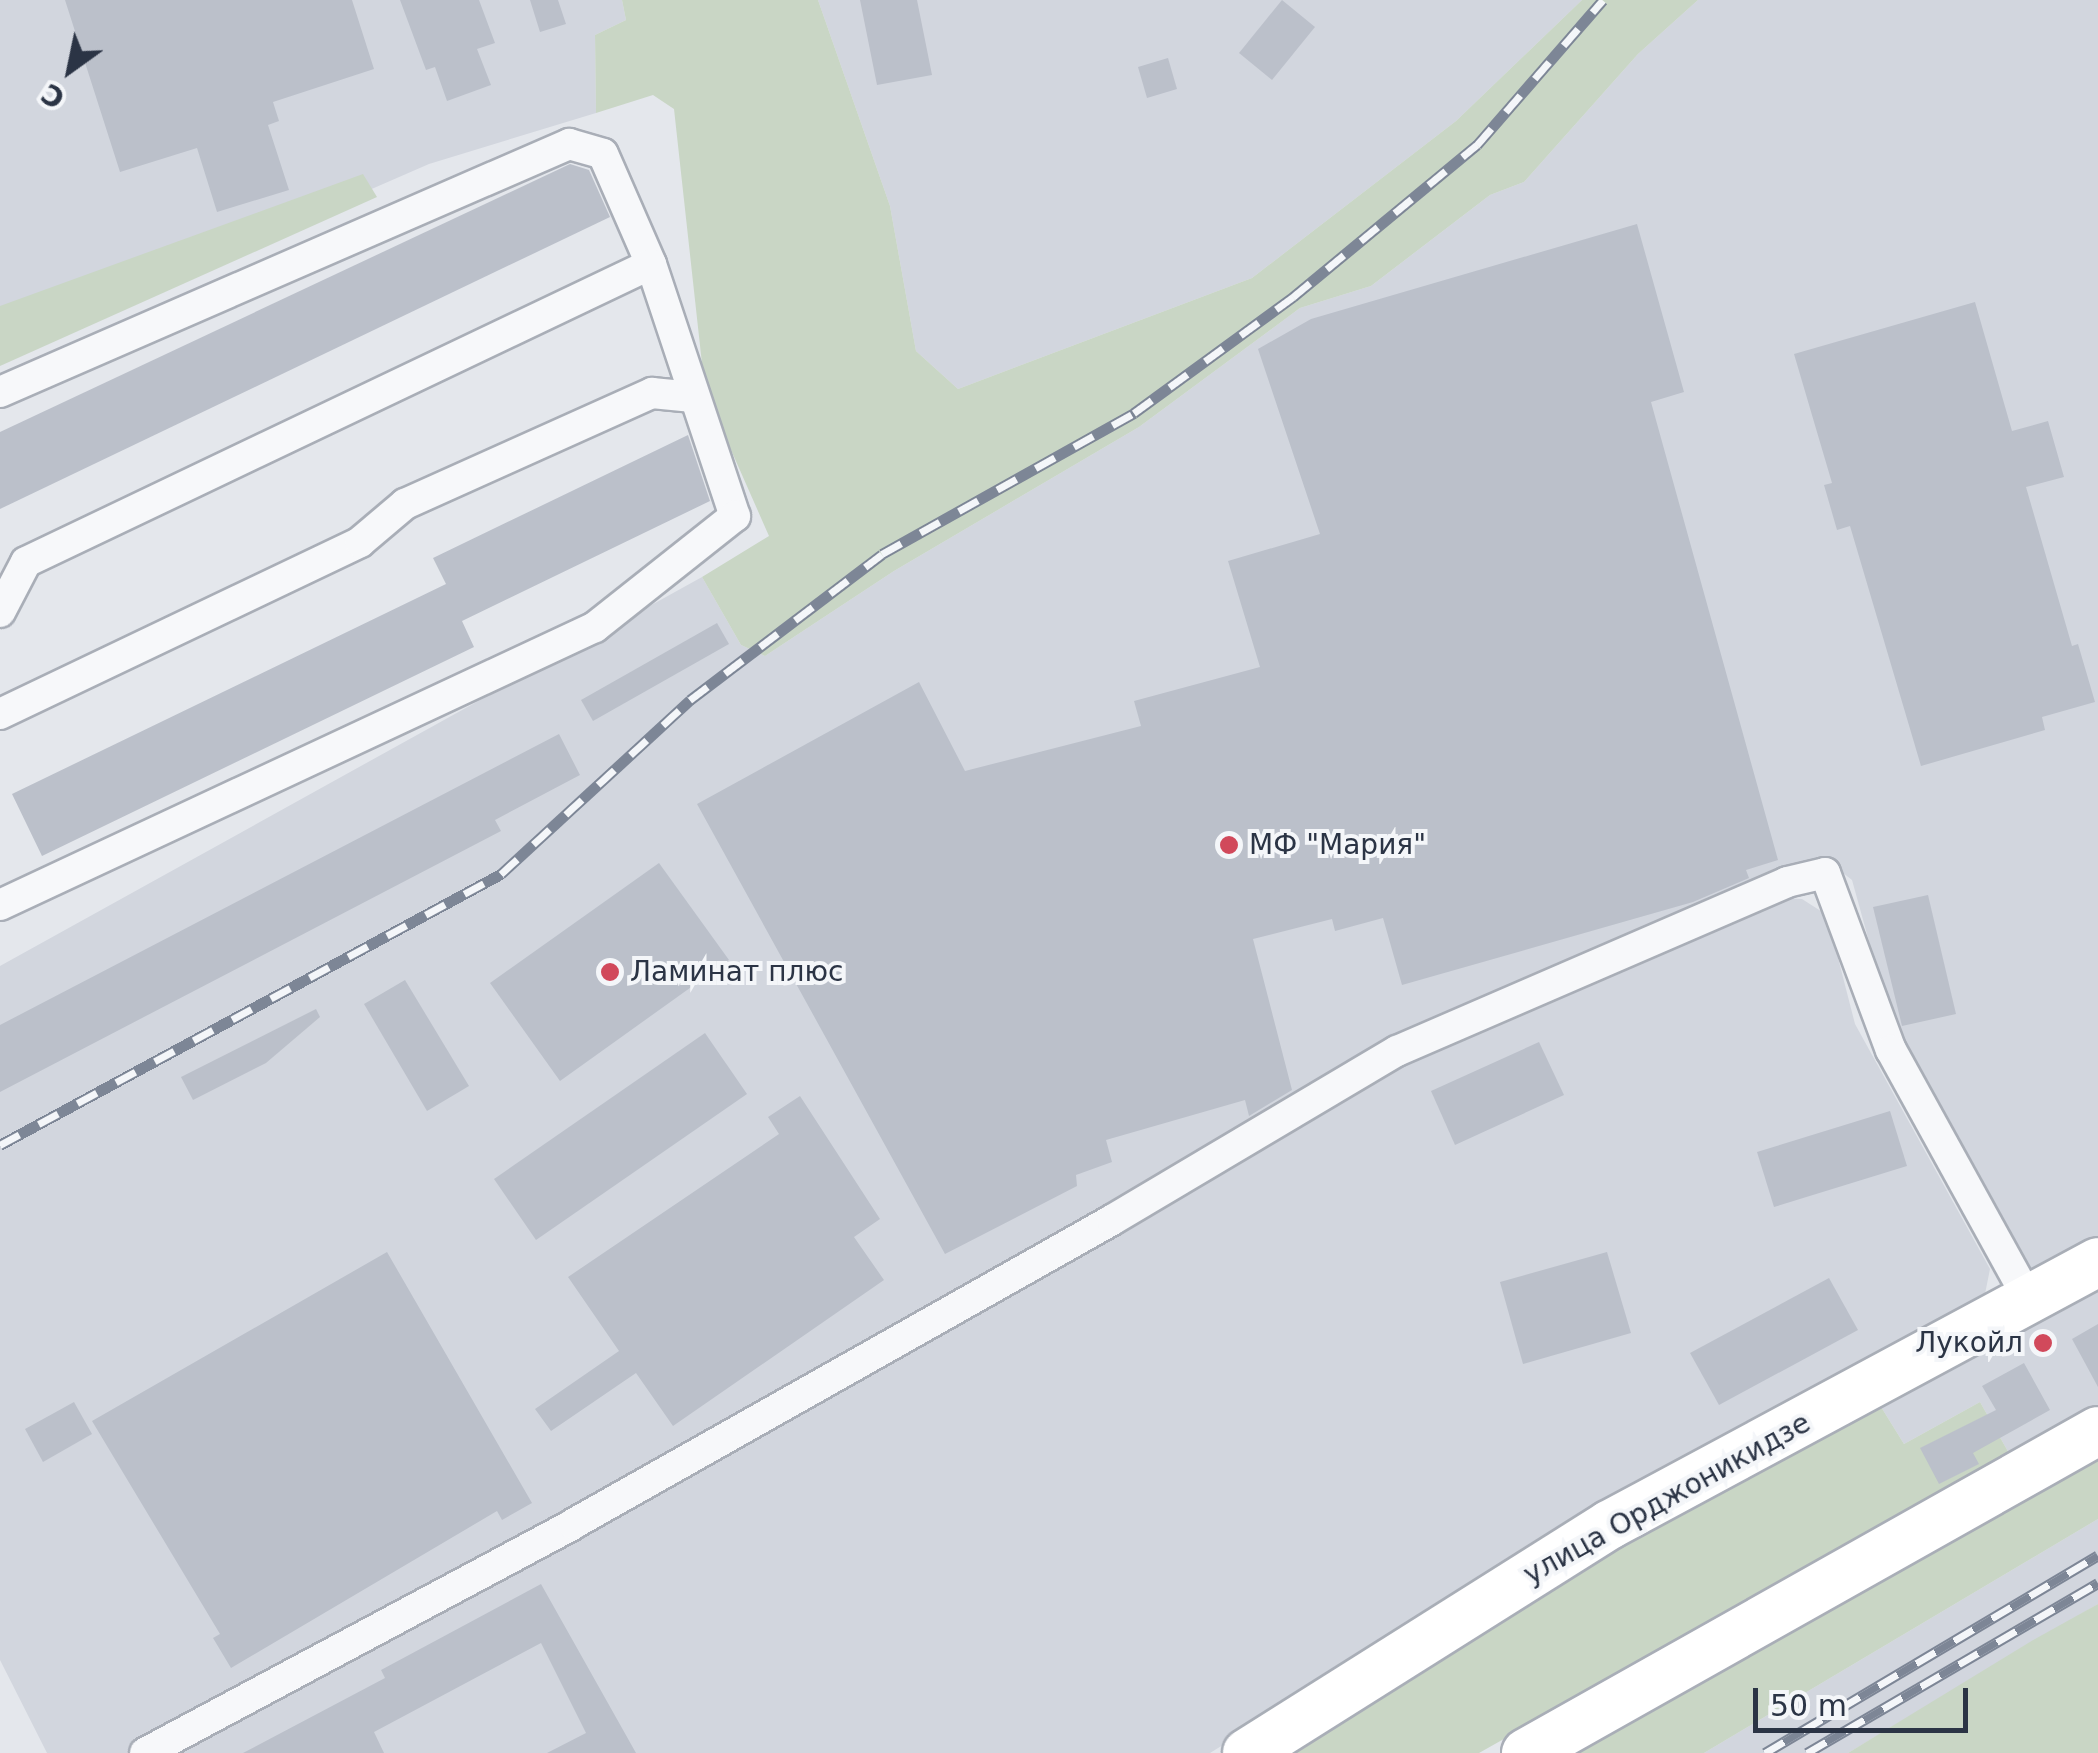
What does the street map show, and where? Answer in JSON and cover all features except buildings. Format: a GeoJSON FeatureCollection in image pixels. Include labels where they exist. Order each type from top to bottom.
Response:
{"type":"FeatureCollection","features":[{"type":"Feature","properties":{"kind":"main road","name":"улица Орджоникидзе"},"geometry":{"type":"LineString","coordinates":[[1246,1753],[1609,1526],[2098,1262]]}},
{"type":"Feature","properties":{"kind":"main road"},"geometry":{"type":"LineString","coordinates":[[1526,1753],[2098,1431]]}},
{"type":"Feature","properties":{"kind":"street"},"geometry":{"type":"LineString","coordinates":[[0,392],[569,144],[603,154],[651,264],[735,516],[595,627],[2,899]]}},
{"type":"Feature","properties":{"kind":"street"},"geometry":{"type":"LineString","coordinates":[[6,602],[26,562],[651,264]]}},
{"type":"Feature","properties":{"kind":"street"},"geometry":{"type":"LineString","coordinates":[[0,714],[360,542],[405,504],[652,392],[693,397]]}},
{"type":"Feature","properties":{"kind":"street"},"geometry":{"type":"LineString","coordinates":[[0,560],[6,602]]}},
{"type":"Feature","properties":{"kind":"street"},"geometry":{"type":"LineString","coordinates":[[145,1753],[640,1486],[1396,1051],[1787,882],[1825,874],[1891,1050],[2028,1298]]}},
{"type":"Feature","properties":{"kind":"shaded area"},"geometry":{"type":"Polygon","coordinates":[[[0,0],[622,0],[626,20],[595,35],[596,113],[429,164],[0,351],[0,0]]]}},
{"type":"Feature","properties":{"kind":"shaded area"},"geometry":{"type":"Polygon","coordinates":[[[818,0],[1582,0],[1456,121],[1252,278],[958,389],[916,351],[890,206],[818,0]]]}},
{"type":"Feature","properties":{"kind":"shaded area"},"geometry":{"type":"Polygon","coordinates":[[[1698,0],[2098,0],[2098,1239],[2039,1273],[2025,1269],[1895,1035],[1852,880],[1829,862],[1775,898],[1802,899],[1827,915],[1855,1024],[1990,1269],[1983,1304],[1598,1512],[1210,1753],[47,1753],[0,1660],[0,966],[702,577],[741,645],[765,656],[894,571],[1139,427],[1300,308],[1371,286],[1490,195],[1524,182],[1638,54],[1698,0]]]}},
{"type":"Feature","properties":{"kind":"shaded area","name":"Лукойл"},"geometry":{"type":"Polygon","coordinates":[[[2098,1284],[2098,1406],[2010,1455],[1980,1402],[1904,1444],[1878,1402],[2098,1284]]]}},
{"type":"Feature","properties":{"kind":"shaded area"},"geometry":{"type":"Polygon","coordinates":[[[2098,1519],[2098,1604],[1848,1753],[1704,1753],[2098,1519]]]}},
{"type":"Feature","properties":{"kind":"green space"},"geometry":{"type":"Polygon","coordinates":[[[622,0],[818,0],[890,206],[916,351],[958,389],[1252,278],[1456,121],[1582,0],[1698,0],[1638,54],[1524,182],[1490,195],[1371,286],[1300,308],[1139,427],[894,571],[765,656],[741,645],[702,577],[769,536],[705,391],[674,109],[653,95],[596,113],[595,35],[626,20],[622,0]]]}},
{"type":"Feature","properties":{"kind":"green space"},"geometry":{"type":"Polygon","coordinates":[[[363,174],[377,197],[0,366],[0,306],[363,174]]]}},
{"type":"Feature","properties":{"kind":"green space"},"geometry":{"type":"Polygon","coordinates":[[[1878,1402],[1904,1444],[1980,1402],[2010,1455],[1479,1753],[1281,1753],[1633,1535],[1878,1402]]]}},
{"type":"Feature","properties":{"kind":"green space"},"geometry":{"type":"Polygon","coordinates":[[[2098,1452],[2098,1519],[1704,1753],[1553,1753],[2098,1452]]]}},
{"type":"Feature","properties":{"kind":"green space"},"geometry":{"type":"Polygon","coordinates":[[[2098,1604],[2098,1753],[1848,1753],[2035,1639],[2098,1604]]]}},
{"type":"Feature","properties":{"kind":"railway"},"geometry":{"type":"LineString","coordinates":[[0,1145],[501,874],[690,700],[882,554],[1134,413],[1293,297],[1477,145],[1603,0]]}},
{"type":"Feature","properties":{"kind":"railway"},"geometry":{"type":"LineString","coordinates":[[1765,1753],[2098,1555]]}},
{"type":"Feature","properties":{"kind":"railway"},"geometry":{"type":"LineString","coordinates":[[1807,1753],[2098,1583]]}},
{"type":"Feature","properties":{"kind":"place","name":"МФ \"Мария\""},"geometry":{"type":"Point","coordinates":[1229,845]}},
{"type":"Feature","properties":{"kind":"place","name":"Ламинат плюс"},"geometry":{"type":"Point","coordinates":[610,972]}},
{"type":"Feature","properties":{"kind":"place","name":"Лукойл"},"geometry":{"type":"Point","coordinates":[2043,1343]}}]}
